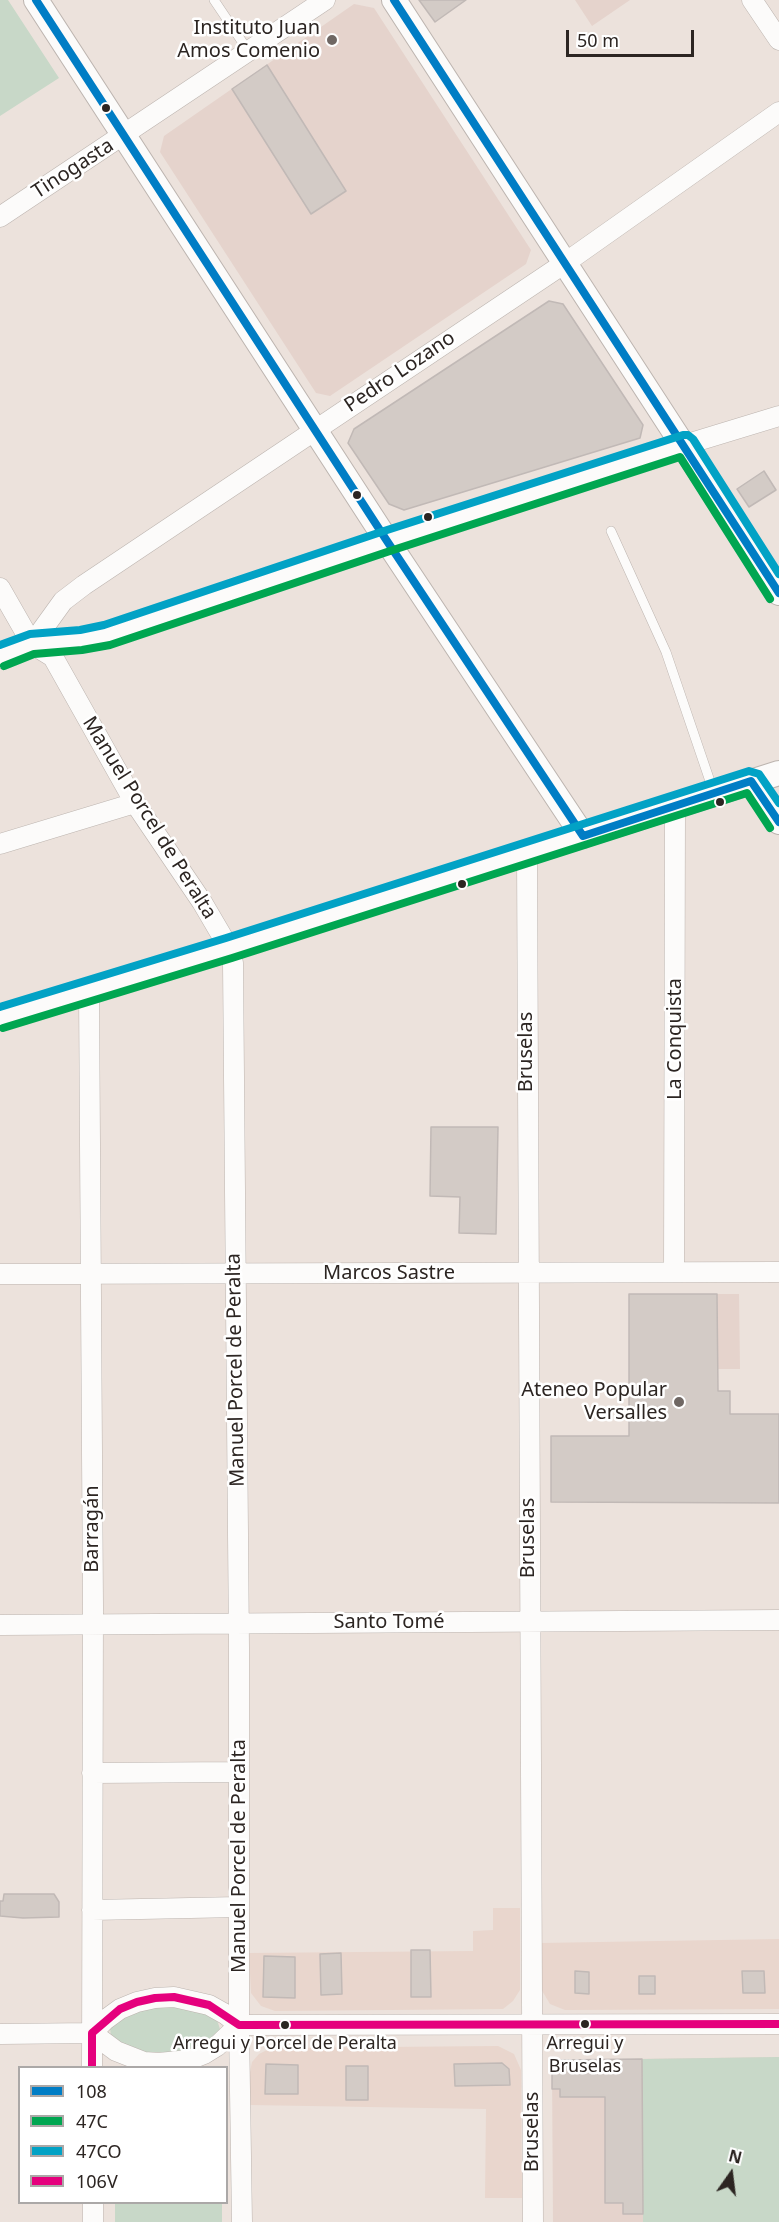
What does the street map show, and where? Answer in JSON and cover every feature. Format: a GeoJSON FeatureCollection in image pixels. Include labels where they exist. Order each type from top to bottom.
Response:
{"type":"FeatureCollection","features":[{"type":"Feature","properties":{"kind":"street"},"geometry":{"type":"LineString","coordinates":[[36,0],[387,541],[583,836]]}},
{"type":"Feature","properties":{"kind":"street","name":"Tinogasta"},"geometry":{"type":"LineString","coordinates":[[0,217],[325,0]]}},
{"type":"Feature","properties":{"kind":"street"},"geometry":{"type":"LineString","coordinates":[[394,0],[779,593]]}},
{"type":"Feature","properties":{"kind":"street"},"geometry":{"type":"LineString","coordinates":[[752,0],[779,40]]}},
{"type":"Feature","properties":{"kind":"street","name":"Pedro Lozano"},"geometry":{"type":"LineString","coordinates":[[32,644],[63,601],[70,596],[315,429],[565,263],[779,112]]}},
{"type":"Feature","properties":{"kind":"street"},"geometry":{"type":"LineString","coordinates":[[0,656],[32,644],[81,640],[107,635],[387,541],[779,416]]}},
{"type":"Feature","properties":{"kind":"street","name":"Manuel Porcel de Peralta"},"geometry":{"type":"LineString","coordinates":[[0,588],[32,644],[53,657],[135,803],[202,902],[229,948],[233,963],[242,2222]]}},
{"type":"Feature","properties":{"kind":"street"},"geometry":{"type":"LineString","coordinates":[[0,1018],[229,948],[779,772]]}},
{"type":"Feature","properties":{"kind":"street"},"geometry":{"type":"LineString","coordinates":[[751,781],[779,822]]}},
{"type":"Feature","properties":{"kind":"street"},"geometry":{"type":"LineString","coordinates":[[0,844],[135,803]]}},
{"type":"Feature","properties":{"kind":"street","name":"La Conquista"},"geometry":{"type":"LineString","coordinates":[[674,1272],[675,806]]}},
{"type":"Feature","properties":{"kind":"street","name":"Bruselas"},"geometry":{"type":"LineString","coordinates":[[526,854],[532,2222]]}},
{"type":"Feature","properties":{"kind":"street","name":"Barragán"},"geometry":{"type":"LineString","coordinates":[[89,990],[93,1625],[92,2066]]}},
{"type":"Feature","properties":{"kind":"street","name":"Marcos Sastre"},"geometry":{"type":"LineString","coordinates":[[0,1274],[779,1272]]}},
{"type":"Feature","properties":{"kind":"street","name":"Santo Tomé"},"geometry":{"type":"LineString","coordinates":[[0,1625],[779,1620]]}},
{"type":"Feature","properties":{"kind":"street"},"geometry":{"type":"LineString","coordinates":[[92,1773],[239,1772]]}},
{"type":"Feature","properties":{"kind":"street"},"geometry":{"type":"LineString","coordinates":[[92,1910],[239,1907]]}},
{"type":"Feature","properties":{"kind":"street"},"geometry":{"type":"LineString","coordinates":[[92,2033],[120,2009],[155,1998],[174,1997],[209,2005],[239,2025],[779,2025]]}},
{"type":"Feature","properties":{"kind":"street"},"geometry":{"type":"LineString","coordinates":[[0,2034],[92,2033],[123,2055],[144,2062],[159,2063],[189,2060],[204,2054],[217,2046],[239,2025]]}},
{"type":"Feature","properties":{"kind":"street"},"geometry":{"type":"LineString","coordinates":[[93,2204],[93,2222]]}},
{"type":"Feature","properties":{"kind":"lane"},"geometry":{"type":"LineString","coordinates":[[214,0],[249,52]]}},
{"type":"Feature","properties":{"kind":"lane"},"geometry":{"type":"LineString","coordinates":[[611,531],[666,652],[714,793]]}},
{"type":"Feature","properties":{"kind":"shaded area"},"geometry":{"type":"Polygon","coordinates":[[[575,0],[630,0],[592,26],[575,0]]]}},
{"type":"Feature","properties":{"kind":"shaded area"},"geometry":{"type":"Polygon","coordinates":[[[354,4],[374,8],[531,250],[526,264],[330,396],[316,393],[160,152],[164,136],[354,4]]]}},
{"type":"Feature","properties":{"kind":"shaded area"},"geometry":{"type":"Polygon","coordinates":[[[717,1294],[739,1294],[740,1369],[718,1369],[717,1294]]]}},
{"type":"Feature","properties":{"kind":"shaded area"},"geometry":{"type":"Polygon","coordinates":[[[493,1908],[520,1908],[520,1990],[513,2001],[503,2009],[275,2011],[261,2006],[251,1993],[249,1953],[473,1951],[473,1931],[493,1930],[493,1908]]]}},
{"type":"Feature","properties":{"kind":"shaded area"},"geometry":{"type":"Polygon","coordinates":[[[779,1939],[779,2009],[565,2010],[550,2004],[541,1989],[540,1943],[779,1939]]]}},
{"type":"Feature","properties":{"kind":"shaded area"},"geometry":{"type":"Polygon","coordinates":[[[498,2046],[514,2054],[521,2070],[522,2198],[485,2198],[486,2109],[250,2105],[252,2062],[259,2054],[271,2048],[498,2046]]]}},
{"type":"Feature","properties":{"kind":"shaded area"},"geometry":{"type":"Polygon","coordinates":[[[779,2057],[779,2222],[553,2222],[552,2065],[559,2060],[779,2057]]]}},
{"type":"Feature","properties":{"kind":"green space"},"geometry":{"type":"Polygon","coordinates":[[[0,0],[8,0],[59,78],[0,116],[0,0]]]}},
{"type":"Feature","properties":{"kind":"green space"},"geometry":{"type":"Polygon","coordinates":[[[151,2005],[192,2007],[217,2020],[221,2032],[209,2044],[177,2053],[131,2049],[111,2037],[112,2022],[151,2005]]]}},
{"type":"Feature","properties":{"kind":"green space"},"geometry":{"type":"Polygon","coordinates":[[[779,2057],[779,2222],[643,2222],[642,2059],[779,2057]]]}},
{"type":"Feature","properties":{"kind":"green space"},"geometry":{"type":"Polygon","coordinates":[[[115,2204],[222,2204],[222,2222],[115,2222],[115,2204]]]}},
{"type":"Feature","properties":{"kind":"building"},"geometry":{"type":"Polygon","coordinates":[[[419,0],[466,0],[435,22],[419,0]]]}},
{"type":"Feature","properties":{"kind":"building"},"geometry":{"type":"Polygon","coordinates":[[[267,65],[346,191],[311,214],[232,89],[267,65]]]}},
{"type":"Feature","properties":{"kind":"building"},"geometry":{"type":"Polygon","coordinates":[[[549,301],[563,304],[643,425],[640,438],[404,510],[389,504],[348,443],[354,429],[549,301]]]}},
{"type":"Feature","properties":{"kind":"building"},"geometry":{"type":"Polygon","coordinates":[[[764,471],[776,490],[749,507],[737,489],[764,471]]]}},
{"type":"Feature","properties":{"kind":"building"},"geometry":{"type":"Polygon","coordinates":[[[431,1127],[498,1127],[496,1234],[459,1233],[460,1197],[430,1196],[431,1127]]]}},
{"type":"Feature","properties":{"kind":"building","name":"Ateneo Popular Versalles"},"geometry":{"type":"Polygon","coordinates":[[[629,1294],[717,1294],[718,1391],[730,1391],[730,1414],[779,1414],[779,1503],[551,1502],[551,1436],[629,1436],[629,1294]]]}},
{"type":"Feature","properties":{"kind":"building"},"geometry":{"type":"Polygon","coordinates":[[[4,1894],[54,1894],[59,1902],[59,1917],[0,1916],[0,1901],[3,1901],[4,1894]]]}},
{"type":"Feature","properties":{"kind":"building"},"geometry":{"type":"Polygon","coordinates":[[[411,1950],[430,1950],[431,1997],[411,1997],[411,1950]]]}},
{"type":"Feature","properties":{"kind":"building"},"geometry":{"type":"Polygon","coordinates":[[[341,1953],[342,1994],[321,1995],[320,1954],[341,1953]]]}},
{"type":"Feature","properties":{"kind":"building"},"geometry":{"type":"Polygon","coordinates":[[[264,1956],[295,1957],[295,1998],[263,1997],[264,1956]]]}},
{"type":"Feature","properties":{"kind":"building"},"geometry":{"type":"Polygon","coordinates":[[[575,1971],[589,1972],[589,1994],[575,1993],[575,1971]]]}},
{"type":"Feature","properties":{"kind":"building"},"geometry":{"type":"Polygon","coordinates":[[[742,1971],[764,1971],[765,1993],[743,1993],[742,1971]]]}},
{"type":"Feature","properties":{"kind":"building"},"geometry":{"type":"Polygon","coordinates":[[[639,1976],[655,1976],[655,1994],[639,1994],[639,1976]]]}},
{"type":"Feature","properties":{"kind":"building"},"geometry":{"type":"Polygon","coordinates":[[[642,2059],[643,2214],[623,2214],[623,2203],[605,2203],[605,2097],[560,2097],[560,2089],[552,2089],[552,2068],[560,2068],[560,2060],[642,2059]]]}},
{"type":"Feature","properties":{"kind":"building"},"geometry":{"type":"Polygon","coordinates":[[[502,2063],[509,2069],[510,2085],[455,2086],[454,2064],[502,2063]]]}},
{"type":"Feature","properties":{"kind":"building"},"geometry":{"type":"Polygon","coordinates":[[[266,2064],[298,2065],[298,2094],[265,2094],[266,2064]]]}},
{"type":"Feature","properties":{"kind":"building"},"geometry":{"type":"Polygon","coordinates":[[[346,2066],[368,2066],[368,2100],[346,2100],[346,2066]]]}},
{"type":"Feature","properties":{"kind":"transit line","name":"108"},"geometry":{"type":"LineString","coordinates":[[36,0],[387,541],[583,836],[751,781],[779,822]]}},
{"type":"Feature","properties":{"kind":"transit line","name":"108"},"geometry":{"type":"LineString","coordinates":[[394,0],[779,593]]}},
{"type":"Feature","properties":{"kind":"transit line","name":"47CO"},"geometry":{"type":"LineString","coordinates":[[0,645],[30,634],[80,630],[104,625],[384,531],[683,435],[688,435],[693,439],[779,574]]}},
{"type":"Feature","properties":{"kind":"transit line","name":"47C"},"geometry":{"type":"LineString","coordinates":[[4,666],[34,654],[110,645],[680,457],[770,599]]}},
{"type":"Feature","properties":{"kind":"transit line","name":"47CO"},"geometry":{"type":"LineString","coordinates":[[0,1007],[226,938],[749,771],[759,774],[779,803]]}},
{"type":"Feature","properties":{"kind":"transit line","name":"47C"},"geometry":{"type":"LineString","coordinates":[[3,1028],[232,958],[747,793],[770,828]]}},
{"type":"Feature","properties":{"kind":"transit line","name":"106V"},"geometry":{"type":"LineString","coordinates":[[92,2066],[92,2033],[120,2009],[155,1998],[174,1997],[209,2005],[239,2025],[779,2024]]}},
{"type":"Feature","properties":{"kind":"place","name":"Instituto Juan Amos Comenio"},"geometry":{"type":"Point","coordinates":[332,40]}},
{"type":"Feature","properties":{"kind":"place","name":"Ateneo Popular Versalles"},"geometry":{"type":"Point","coordinates":[679,1402]}},
{"type":"Feature","properties":{"kind":"place","name":"Arregui y Bruselas"},"geometry":{"type":"Point","coordinates":[585,2024]}},
{"type":"Feature","properties":{"kind":"place","name":"Arregui y Porcel de Peralta"},"geometry":{"type":"Point","coordinates":[285,2025]}}]}
